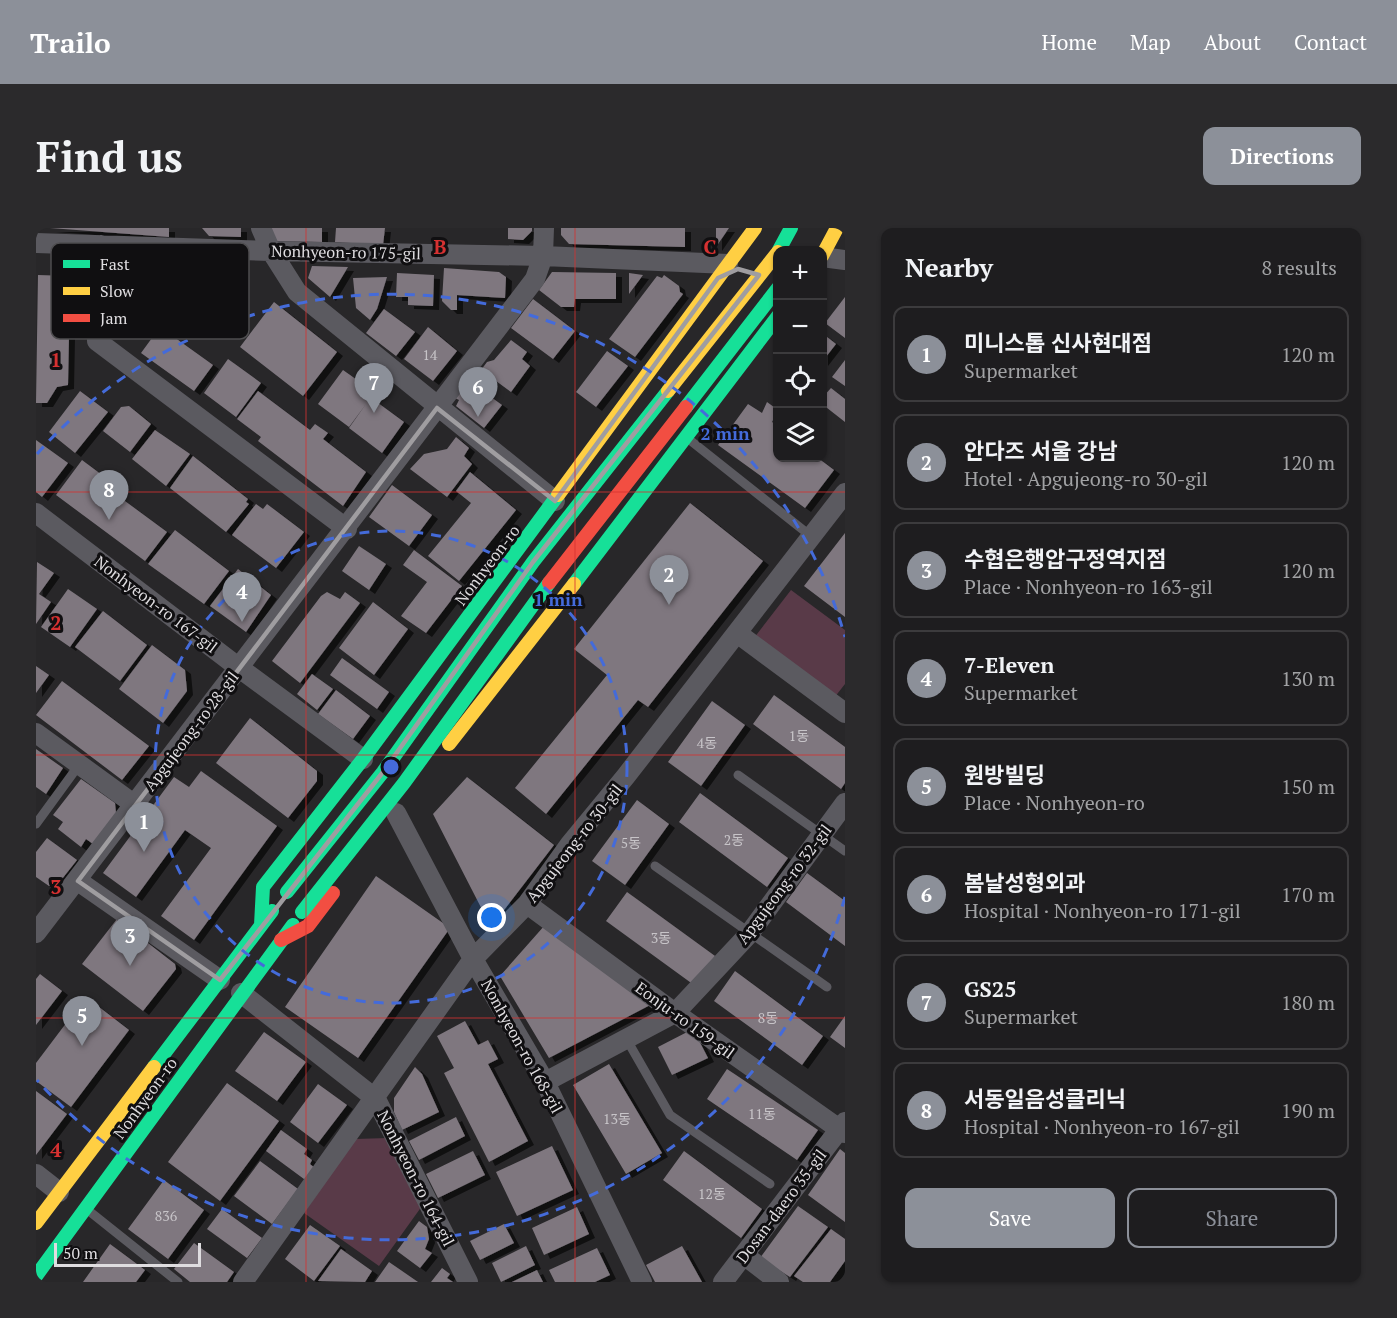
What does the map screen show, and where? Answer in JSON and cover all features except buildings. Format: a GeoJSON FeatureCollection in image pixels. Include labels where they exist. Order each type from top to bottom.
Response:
{"type":"FeatureCollection","features":[{"type":"Feature","properties":{"kind":"main road","name":"Nonhyeon-ro"},"geometry":{"type":"LineString","coordinates":[[781,246],[791,228]]}},
{"type":"Feature","properties":{"kind":"main road"},"geometry":{"type":"LineString","coordinates":[[827,247],[837,228]]}},
{"type":"Feature","properties":{"kind":"main road","name":"Nonhyeon-ro"},"geometry":{"type":"LineString","coordinates":[[261,925],[263,887],[363,759],[755,229]]}},
{"type":"Feature","properties":{"kind":"main road"},"geometry":{"type":"LineString","coordinates":[[755,229],[760,248],[773,262]]}},
{"type":"Feature","properties":{"kind":"main road","name":"Nonhyeon-ro"},"geometry":{"type":"LineString","coordinates":[[36,1223],[261,925],[383,772],[533,562],[773,257]]}},
{"type":"Feature","properties":{"kind":"main road"},"geometry":{"type":"LineString","coordinates":[[723,271],[753,271],[769,282],[773,288]]}},
{"type":"Feature","properties":{"kind":"main road","name":"Nonhyeon-ro"},"geometry":{"type":"LineString","coordinates":[[36,1276],[241,993],[404,783],[569,556],[773,293]]}},
{"type":"Feature","properties":{"kind":"main road","name":"Nonhyeon-ro"},"geometry":{"type":"LineString","coordinates":[[281,940],[308,926],[687,438],[773,321]]}},
{"type":"Feature","properties":{"kind":"street"},"geometry":{"type":"LineString","coordinates":[[261,228],[271,251],[297,292],[437,408],[555,501]]}},
{"type":"Feature","properties":{"kind":"street","name":"Apgujeong-ro 28-gil"},"geometry":{"type":"LineString","coordinates":[[36,933],[78,881],[238,667],[346,529],[535,279],[543,256],[544,228]]}},
{"type":"Feature","properties":{"kind":"street","name":"Nonhyeon-ro 175-gil"},"geometry":{"type":"LineString","coordinates":[[36,243],[51,243]]}},
{"type":"Feature","properties":{"kind":"street","name":"Nonhyeon-ro 175-gil"},"geometry":{"type":"LineString","coordinates":[[249,250],[543,256],[723,271]]}},
{"type":"Feature","properties":{"kind":"street"},"geometry":{"type":"LineString","coordinates":[[827,257],[845,260]]}},
{"type":"Feature","properties":{"kind":"street"},"geometry":{"type":"LineString","coordinates":[[97,339],[346,529]]}},
{"type":"Feature","properties":{"kind":"street","name":"Apgujeong-ro 30-gil"},"geometry":{"type":"LineString","coordinates":[[243,1282],[473,959],[528,904],[570,844],[626,776],[845,493]]}},
{"type":"Feature","properties":{"kind":"street","name":"Nonhyeon-ro 167-gil"},"geometry":{"type":"LineString","coordinates":[[36,513],[363,759]]}},
{"type":"Feature","properties":{"kind":"street"},"geometry":{"type":"LineString","coordinates":[[737,633],[845,713]]}},
{"type":"Feature","properties":{"kind":"street"},"geometry":{"type":"LineString","coordinates":[[36,733],[135,806]]}},
{"type":"Feature","properties":{"kind":"street","name":"Apgujeong-ro 32-gil"},"geometry":{"type":"LineString","coordinates":[[545,1082],[675,1013],[749,934],[845,803]]}},
{"type":"Feature","properties":{"kind":"street","name":"Nonhyeon-ro 168-gil"},"geometry":{"type":"LineString","coordinates":[[396,813],[473,959],[545,1082],[642,1282]]}},
{"type":"Feature","properties":{"kind":"street"},"geometry":{"type":"LineString","coordinates":[[78,881],[220,980]]}},
{"type":"Feature","properties":{"kind":"street","name":"Eonju-ro 159-gil"},"geometry":{"type":"LineString","coordinates":[[528,904],[675,1013],[843,1128]]}},
{"type":"Feature","properties":{"kind":"street","name":"Nonhyeon-ro 164-gil"},"geometry":{"type":"LineString","coordinates":[[241,993],[375,1099],[468,1282]]}},
{"type":"Feature","properties":{"kind":"street","name":"Dosan-daero 35-gil"},"geometry":{"type":"LineString","coordinates":[[723,1282],[843,1128]]}},
{"type":"Feature","properties":{"kind":"street"},"geometry":{"type":"LineString","coordinates":[[36,1174],[59,1192]]}},
{"type":"Feature","properties":{"kind":"street"},"geometry":{"type":"LineString","coordinates":[[744,1255],[779,1282]]}},
{"type":"Feature","properties":{"kind":"lane"},"geometry":{"type":"LineString","coordinates":[[687,438],[812,537]]}},
{"type":"Feature","properties":{"kind":"lane"},"geometry":{"type":"LineString","coordinates":[[36,824],[79,765]]}},
{"type":"Feature","properties":{"kind":"lane"},"geometry":{"type":"LineString","coordinates":[[738,775],[845,851]]}},
{"type":"Feature","properties":{"kind":"lane"},"geometry":{"type":"LineString","coordinates":[[655,866],[827,987]]}},
{"type":"Feature","properties":{"kind":"lane"},"geometry":{"type":"LineString","coordinates":[[627,1040],[670,1115],[770,1184]]}},
{"type":"Feature","properties":{"kind":"lane"},"geometry":{"type":"LineString","coordinates":[[85,1208],[178,1282]]}},
{"type":"Feature","properties":{"kind":"highlighted area"},"geometry":{"type":"Polygon","coordinates":[[[738,269],[759,275],[533,562],[383,772],[220,980],[78,881],[437,408],[555,501],[718,278],[738,269]]]}},
{"type":"Feature","properties":{"kind":"shaded area"},"geometry":{"type":"Polygon","coordinates":[[[791,590],[845,630],[845,684],[834,698],[754,638],[791,590]]]}},
{"type":"Feature","properties":{"kind":"shaded area"},"geometry":{"type":"Polygon","coordinates":[[[388,1138],[422,1206],[379,1266],[304,1213],[355,1139],[388,1138]]]}},
{"type":"Feature","properties":{"kind":"traffic: fast"},"geometry":{"type":"LineString","coordinates":[[781,246],[791,228]]}},
{"type":"Feature","properties":{"kind":"traffic: fast"},"geometry":{"type":"LineString","coordinates":[[686,407],[773,294]]}},
{"type":"Feature","properties":{"kind":"traffic: fast"},"geometry":{"type":"LineString","coordinates":[[574,584],[773,323]]}},
{"type":"Feature","properties":{"kind":"traffic: fast"},"geometry":{"type":"LineString","coordinates":[[287,892],[383,772],[533,562],[668,391]]}},
{"type":"Feature","properties":{"kind":"traffic: fast"},"geometry":{"type":"LineString","coordinates":[[261,925],[263,887],[363,759],[558,495]]}},
{"type":"Feature","properties":{"kind":"traffic: fast"},"geometry":{"type":"LineString","coordinates":[[302,912],[404,783],[549,583]]}},
{"type":"Feature","properties":{"kind":"traffic: fast"},"geometry":{"type":"LineString","coordinates":[[154,1067],[272,911]]}},
{"type":"Feature","properties":{"kind":"traffic: fast"},"geometry":{"type":"LineString","coordinates":[[36,1276],[293,925]]}},
{"type":"Feature","properties":{"kind":"traffic: slow"},"geometry":{"type":"LineString","coordinates":[[558,495],[755,228]]}},
{"type":"Feature","properties":{"kind":"traffic: slow"},"geometry":{"type":"LineString","coordinates":[[827,247],[837,228]]}},
{"type":"Feature","properties":{"kind":"traffic: slow"},"geometry":{"type":"LineString","coordinates":[[668,391],[773,258]]}},
{"type":"Feature","properties":{"kind":"traffic: slow"},"geometry":{"type":"LineString","coordinates":[[449,744],[574,584]]}},
{"type":"Feature","properties":{"kind":"traffic: slow"},"geometry":{"type":"LineString","coordinates":[[36,1223],[154,1067]]}},
{"type":"Feature","properties":{"kind":"traffic: jam"},"geometry":{"type":"LineString","coordinates":[[549,583],[686,407]]}},
{"type":"Feature","properties":{"kind":"traffic: jam"},"geometry":{"type":"LineString","coordinates":[[281,940],[308,926],[333,893]]}},
{"type":"Feature","properties":{"kind":"place","name":"GS25"},"geometry":{"type":"Point","coordinates":[374,413]}},
{"type":"Feature","properties":{"kind":"place","name":"봄날성형외과"},"geometry":{"type":"Point","coordinates":[478,417]}},
{"type":"Feature","properties":{"kind":"place","name":"서동일음성클리닉"},"geometry":{"type":"Point","coordinates":[109,520]}},
{"type":"Feature","properties":{"kind":"place","name":"안다즈 서울 강남"},"geometry":{"type":"Point","coordinates":[669,605]}},
{"type":"Feature","properties":{"kind":"place","name":"7-Eleven"},"geometry":{"type":"Point","coordinates":[242,622]}},
{"type":"Feature","properties":{"kind":"place","name":"미니스톱 신사현대점"},"geometry":{"type":"Point","coordinates":[144,852]}},
{"type":"Feature","properties":{"kind":"place","name":"수협은행압구정역지점"},"geometry":{"type":"Point","coordinates":[130,966]}},
{"type":"Feature","properties":{"kind":"place","name":"원방빌딩"},"geometry":{"type":"Point","coordinates":[82,1046]}}]}
